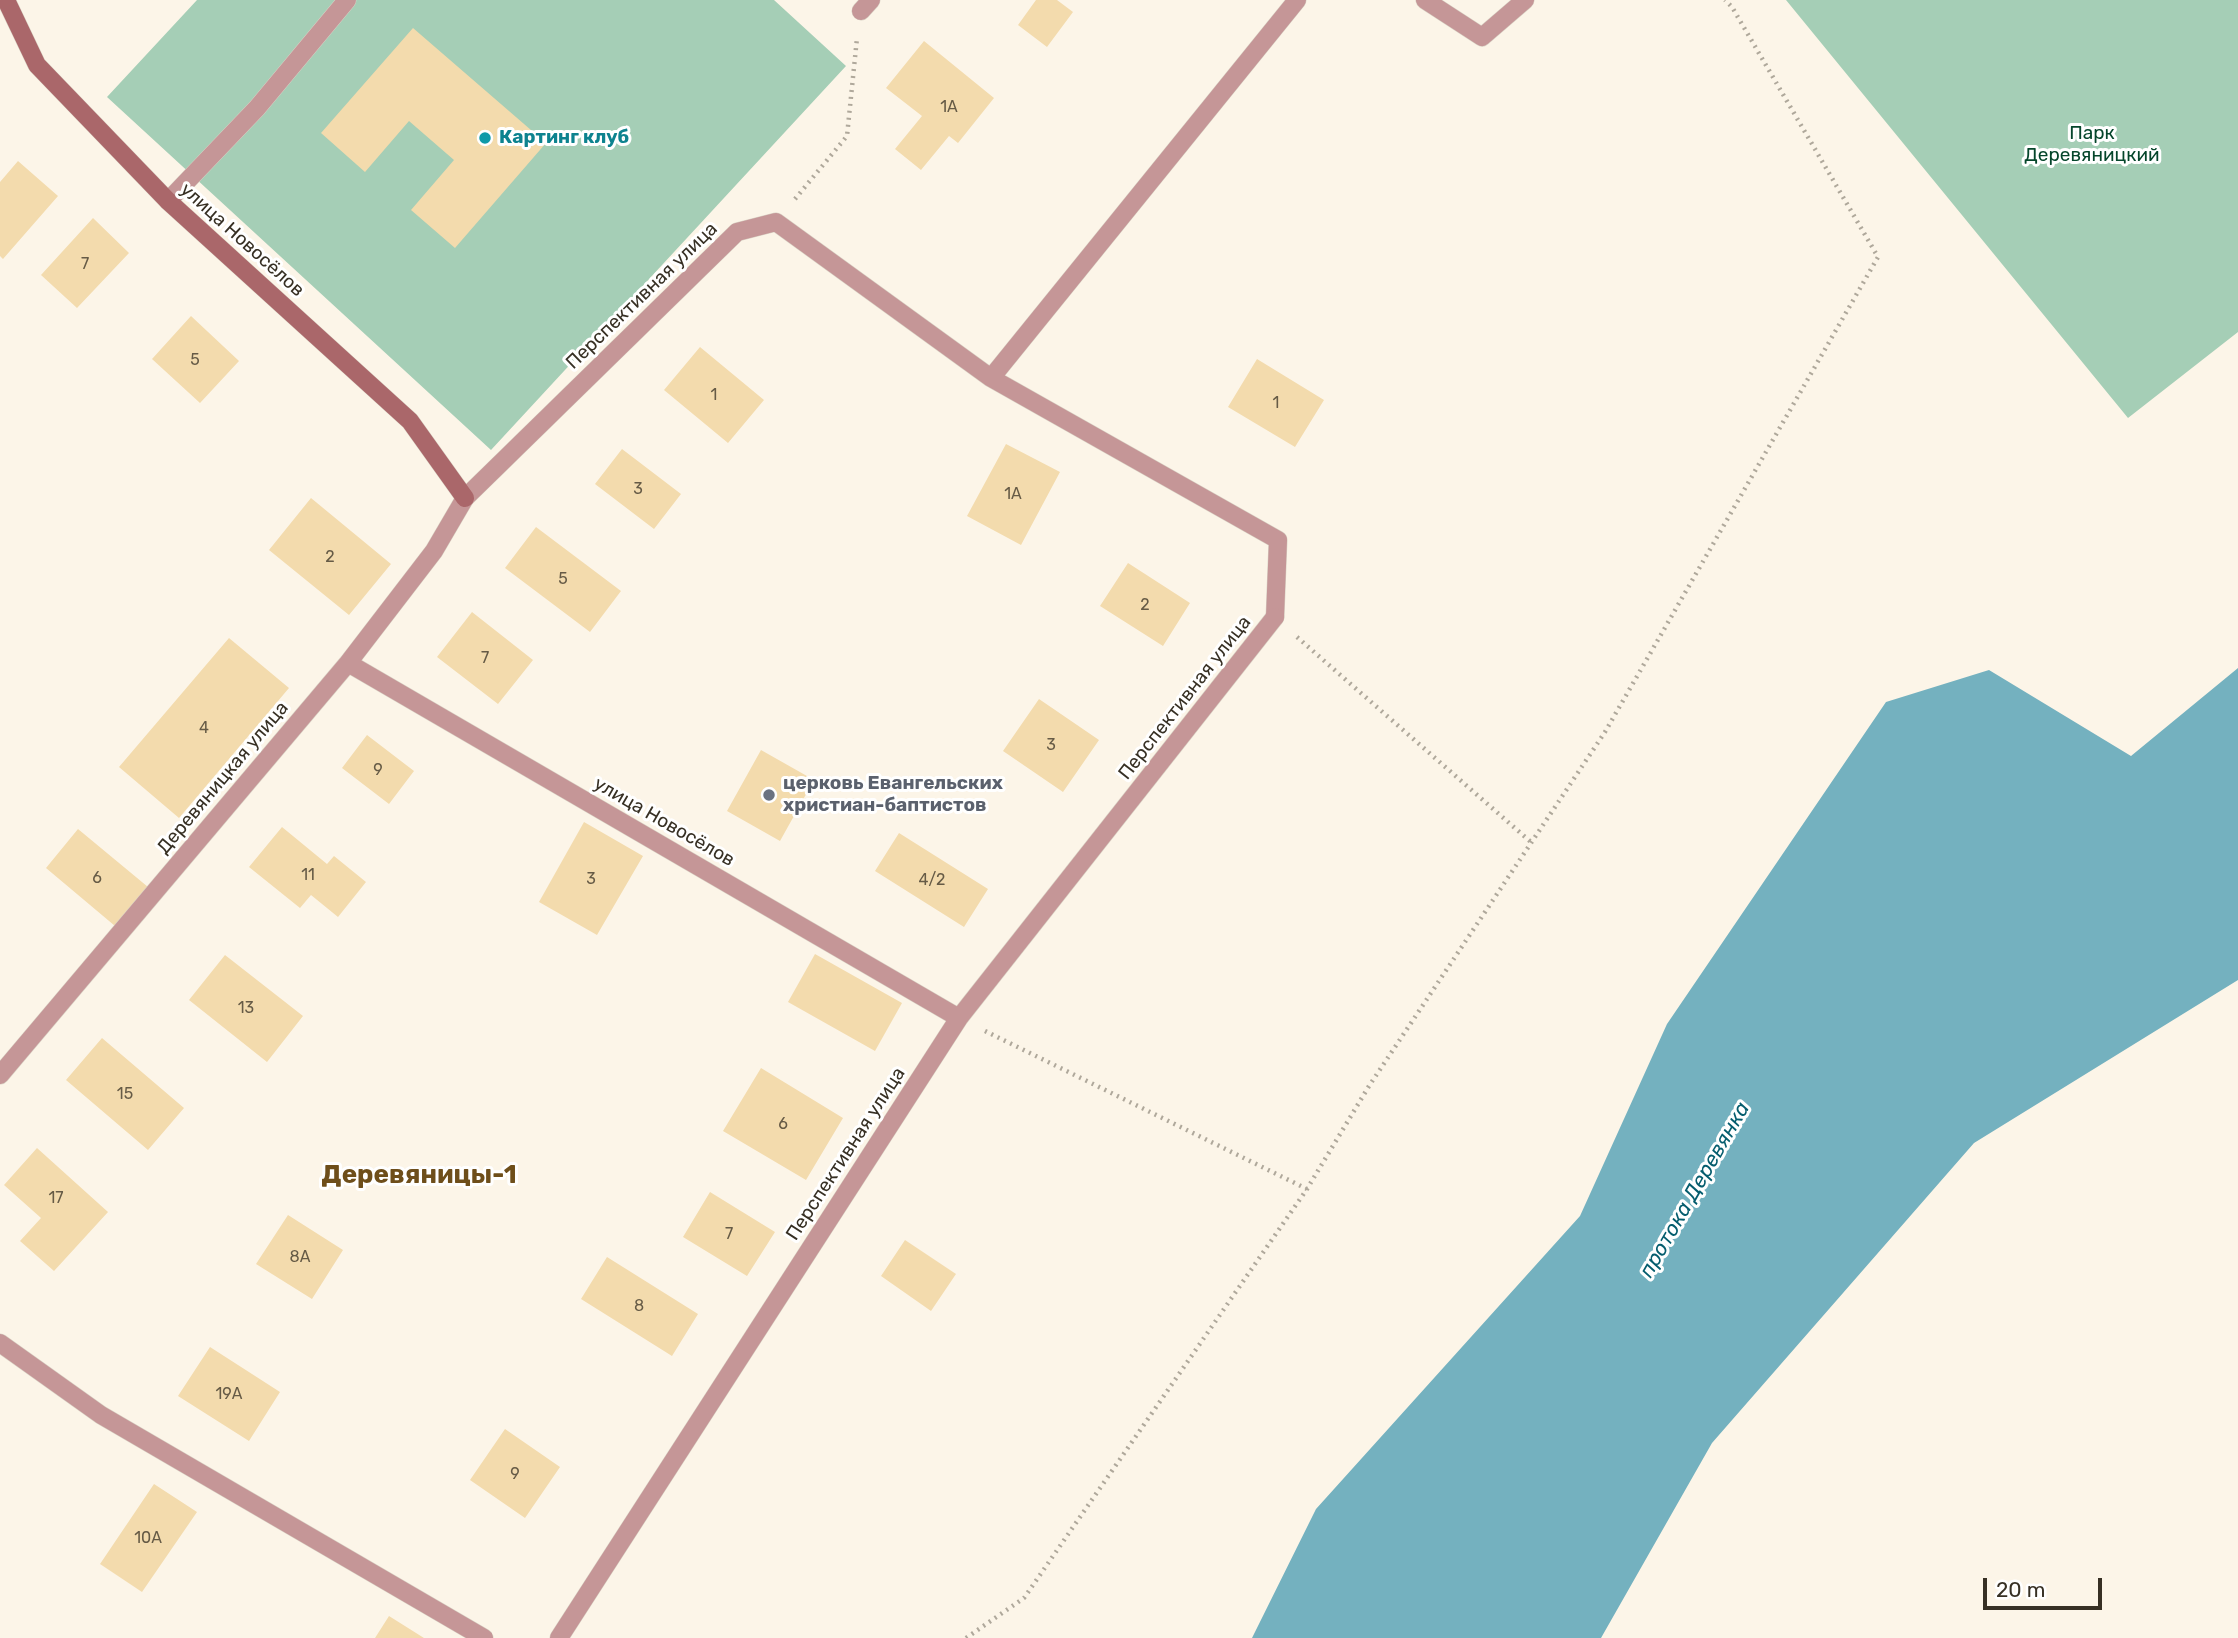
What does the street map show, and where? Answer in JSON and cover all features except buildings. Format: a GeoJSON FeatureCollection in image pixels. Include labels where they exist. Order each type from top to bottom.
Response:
{"type":"FeatureCollection","features":[{"type":"Feature","properties":{"kind":"street","name":"улица Новосёлов"},"geometry":{"type":"LineString","coordinates":[[6,0],[37,65],[168,201],[410,421],[466,498]]}},
{"type":"Feature","properties":{"kind":"street"},"geometry":{"type":"LineString","coordinates":[[168,201],[257,108],[347,0]]}},
{"type":"Feature","properties":{"kind":"street"},"geometry":{"type":"LineString","coordinates":[[991,378],[1297,0]]}},
{"type":"Feature","properties":{"kind":"street"},"geometry":{"type":"LineString","coordinates":[[1426,0],[1482,37],[1525,0]]}},
{"type":"Feature","properties":{"kind":"street","name":"Перспективная улица"},"geometry":{"type":"LineString","coordinates":[[466,498],[737,232],[776,222],[991,378],[1279,540],[1275,617],[959,1018],[559,1638]]}},
{"type":"Feature","properties":{"kind":"street","name":"Деревяницкая улица"},"geometry":{"type":"LineString","coordinates":[[0,1075],[348,663],[434,551],[466,498]]}},
{"type":"Feature","properties":{"kind":"street","name":"улица Новосёлов"},"geometry":{"type":"LineString","coordinates":[[348,663],[959,1018]]}},
{"type":"Feature","properties":{"kind":"street"},"geometry":{"type":"LineString","coordinates":[[0,1343],[101,1415],[484,1638]]}},
{"type":"Feature","properties":{"kind":"path"},"geometry":{"type":"LineString","coordinates":[[966,1638],[1024,1598],[1307,1189],[1369,1086],[1605,732],[1878,257],[1732,7],[1725,0]]}},
{"type":"Feature","properties":{"kind":"path"},"geometry":{"type":"LineString","coordinates":[[776,222],[847,136],[866,5]]}},
{"type":"Feature","properties":{"kind":"path"},"geometry":{"type":"LineString","coordinates":[[1275,617],[1532,843]]}},
{"type":"Feature","properties":{"kind":"path"},"geometry":{"type":"LineString","coordinates":[[959,1018],[1307,1189]]}},
{"type":"Feature","properties":{"kind":"green space"},"geometry":{"type":"Polygon","coordinates":[[[197,0],[774,0],[846,66],[491,450],[107,97],[197,0]]]}},
{"type":"Feature","properties":{"kind":"green space","name":"Парк Деревяницкий"},"geometry":{"type":"Polygon","coordinates":[[[1786,0],[2238,0],[2238,332],[2128,418],[1786,0]]]}},
{"type":"Feature","properties":{"kind":"water","name":"протока Деревянка"},"geometry":{"type":"Polygon","coordinates":[[[2238,668],[2238,980],[1974,1143],[1712,1443],[1601,1638],[1252,1638],[1316,1509],[1580,1216],[1667,1024],[1886,702],[1989,670],[2131,756],[2238,668]]]}},
{"type":"Feature","properties":{"kind":"place","name":"Картинг клуб"},"geometry":{"type":"Point","coordinates":[485,138]}},
{"type":"Feature","properties":{"kind":"place","name":"церковь Евангельских христиан-баптистов"},"geometry":{"type":"Point","coordinates":[769,795]}},
{"type":"Feature","properties":{"kind":"district","name":"Деревяницы-1"},"geometry":{"type":"Point","coordinates":[419,1175]}}]}
